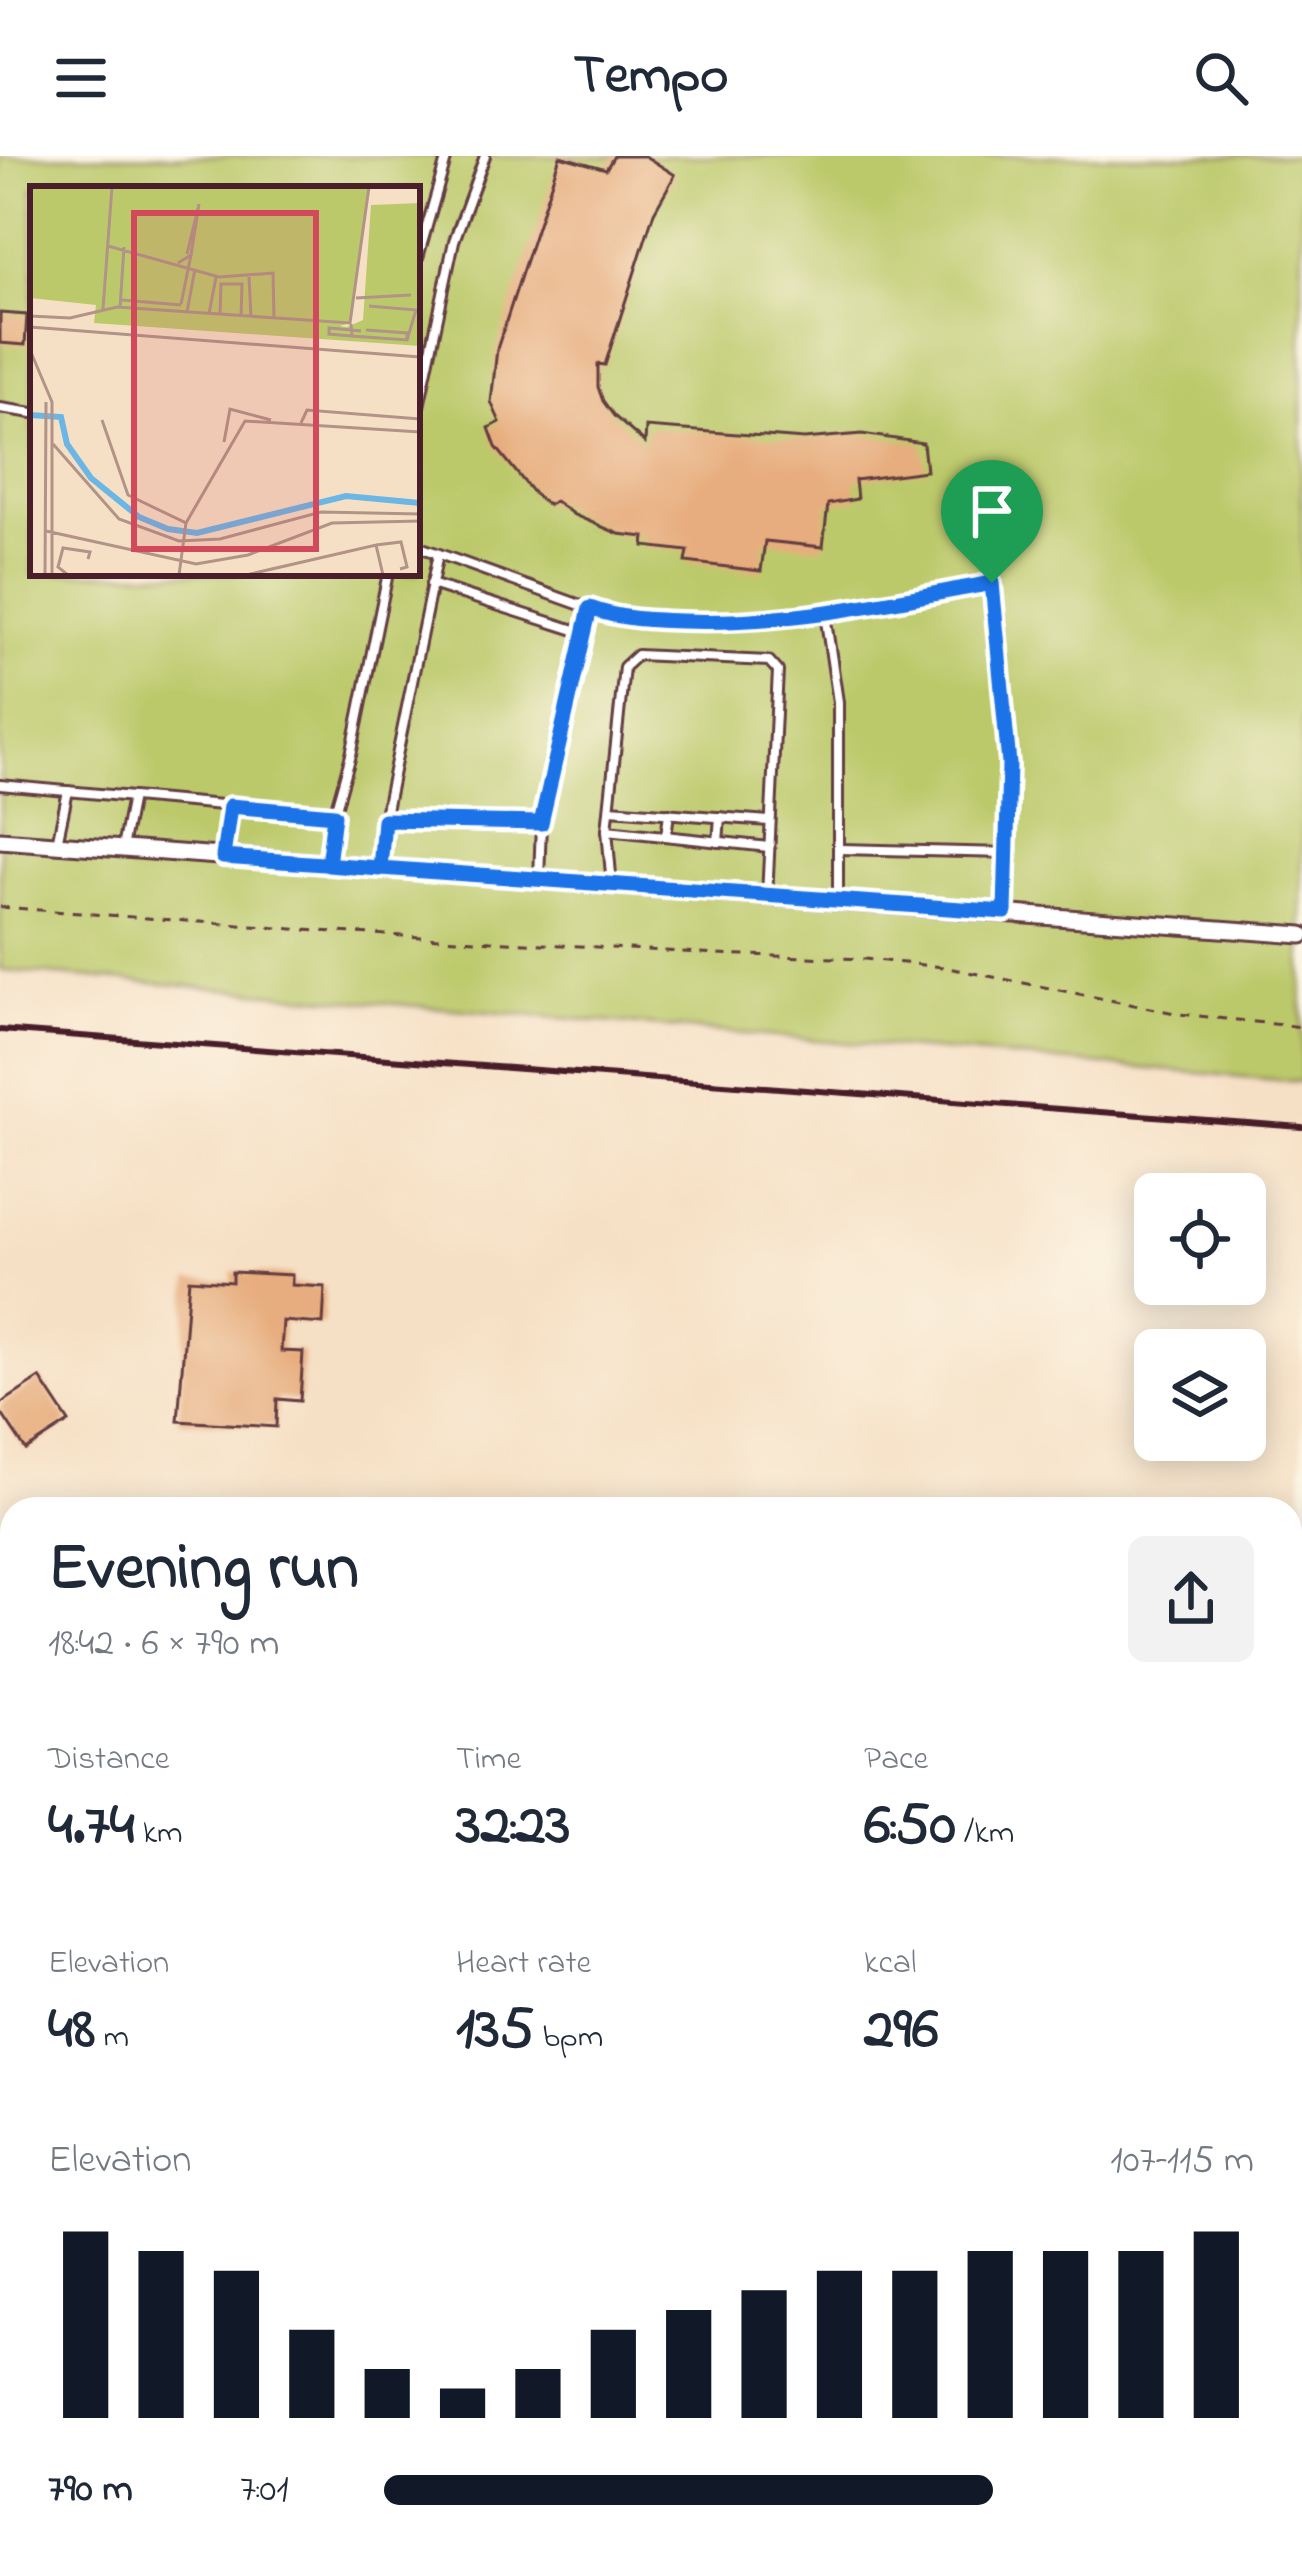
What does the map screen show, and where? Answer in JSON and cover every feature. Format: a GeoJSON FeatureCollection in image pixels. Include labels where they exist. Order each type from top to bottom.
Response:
{"type":"FeatureCollection","features":[{"type":"Feature","properties":{"kind":"street"},"geometry":{"type":"LineString","coordinates":[[0,840],[1302,935]]}},
{"type":"Feature","properties":{"kind":"lane"},"geometry":{"type":"LineString","coordinates":[[420,250],[447,156]]}},
{"type":"Feature","properties":{"kind":"lane"},"geometry":{"type":"LineString","coordinates":[[420,402],[454,241],[485,156]]}},
{"type":"Feature","properties":{"kind":"lane"},"geometry":{"type":"LineString","coordinates":[[0,408],[30,413]]}},
{"type":"Feature","properties":{"kind":"lane"},"geometry":{"type":"LineString","coordinates":[[420,547],[608,615],[650,620],[723,623],[825,614],[992,583],[1009,764],[1005,912]]}},
{"type":"Feature","properties":{"kind":"lane"},"geometry":{"type":"LineString","coordinates":[[380,869],[384,820],[438,554]]}},
{"type":"Feature","properties":{"kind":"lane"},"geometry":{"type":"LineString","coordinates":[[328,865],[334,815],[387,576]]}},
{"type":"Feature","properties":{"kind":"lane"},"geometry":{"type":"LineString","coordinates":[[431,584],[584,633]]}},
{"type":"Feature","properties":{"kind":"lane"},"geometry":{"type":"LineString","coordinates":[[539,881],[541,823],[590,608]]}},
{"type":"Feature","properties":{"kind":"lane"},"geometry":{"type":"LineString","coordinates":[[825,614],[838,702],[838,901]]}},
{"type":"Feature","properties":{"kind":"lane"},"geometry":{"type":"LineString","coordinates":[[613,887],[607,830],[624,667],[637,655],[770,662],[778,671],[767,897]]}},
{"type":"Feature","properties":{"kind":"lane"},"geometry":{"type":"LineString","coordinates":[[0,784],[334,815]]}},
{"type":"Feature","properties":{"kind":"lane"},"geometry":{"type":"LineString","coordinates":[[57,844],[68,791]]}},
{"type":"Feature","properties":{"kind":"lane"},"geometry":{"type":"LineString","coordinates":[[122,849],[132,797]]}},
{"type":"Feature","properties":{"kind":"lane"},"geometry":{"type":"LineString","coordinates":[[223,857],[230,806]]}},
{"type":"Feature","properties":{"kind":"lane"},"geometry":{"type":"LineString","coordinates":[[610,808],[769,820]]}},
{"type":"Feature","properties":{"kind":"lane"},"geometry":{"type":"LineString","coordinates":[[666,836],[669,813]]}},
{"type":"Feature","properties":{"kind":"lane"},"geometry":{"type":"LineString","coordinates":[[718,842],[720,817]]}},
{"type":"Feature","properties":{"kind":"lane"},"geometry":{"type":"LineString","coordinates":[[384,820],[541,823]]}},
{"type":"Feature","properties":{"kind":"lane"},"geometry":{"type":"LineString","coordinates":[[607,830],[769,847]]}},
{"type":"Feature","properties":{"kind":"lane"},"geometry":{"type":"LineString","coordinates":[[840,849],[1007,854]]}},
{"type":"Feature","properties":{"kind":"path"},"geometry":{"type":"LineString","coordinates":[[0,907],[716,955],[865,959],[943,967],[1180,1015],[1302,1027]]}},
{"type":"Feature","properties":{"kind":"green space"},"geometry":{"type":"Polygon","coordinates":[[[0,156],[1302,156],[1302,1082],[0,970],[0,156]]]}},
{"type":"Feature","properties":{"kind":"building"},"geometry":{"type":"Polygon","coordinates":[[[560,156],[606,169],[614,156],[645,156],[675,175],[654,212],[605,365],[598,364],[603,401],[645,443],[646,427],[804,439],[862,434],[923,443],[926,471],[855,480],[857,499],[828,504],[823,547],[765,541],[761,571],[686,562],[688,551],[644,546],[645,537],[619,534],[574,515],[555,501],[548,505],[534,494],[496,447],[489,428],[500,422],[491,402],[497,349],[560,156]]]}},
{"type":"Feature","properties":{"kind":"building"},"geometry":{"type":"Polygon","coordinates":[[[0,313],[27,315],[25,345],[0,343],[0,313]]]}},
{"type":"Feature","properties":{"kind":"building"},"geometry":{"type":"Polygon","coordinates":[[[232,1272],[292,1275],[292,1285],[325,1287],[323,1324],[283,1321],[281,1351],[303,1352],[300,1401],[277,1399],[276,1427],[178,1421],[189,1279],[232,1282],[232,1272]]]}},
{"type":"Feature","properties":{"kind":"building"},"geometry":{"type":"Polygon","coordinates":[[[40,1378],[69,1422],[26,1450],[0,1404],[40,1378]]]}},
{"type":"Feature","properties":{"kind":"railway"},"geometry":{"type":"LineString","coordinates":[[0,1030],[1302,1127]]}},
{"type":"Feature","properties":{"kind":"route"},"geometry":{"type":"LineString","coordinates":[[992,583],[1009,764],[1005,912],[613,887],[223,857],[230,806],[334,815],[328,865],[380,869],[384,820],[541,823],[590,608],[650,620],[723,623],[812,617],[992,583]]}}]}
